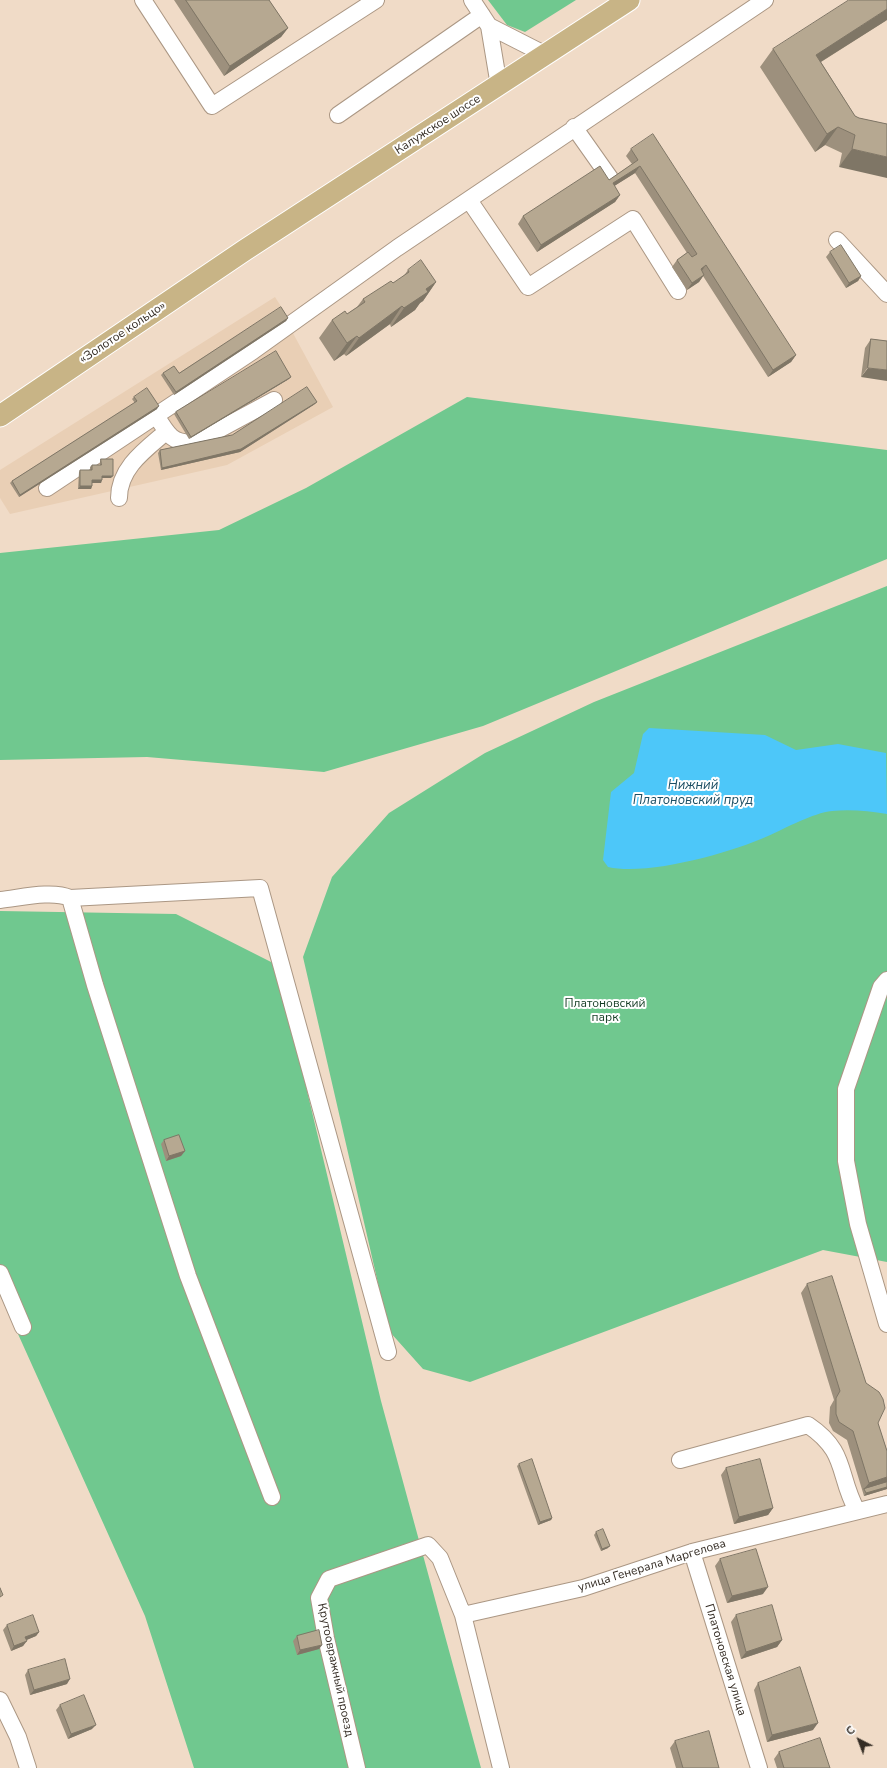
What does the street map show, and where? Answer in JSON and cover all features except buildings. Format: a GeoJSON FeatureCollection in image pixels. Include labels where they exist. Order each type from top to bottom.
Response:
{"type":"FeatureCollection","features":[{"type":"Feature","properties":{"kind":"main road","name":"Калужское шоссе"},"geometry":{"type":"LineString","coordinates":[[245,250],[630,0]]}},
{"type":"Feature","properties":{"kind":"main road","name":"«Золотое кольцо»"},"geometry":{"type":"LineString","coordinates":[[0,416],[245,250]]}},
{"type":"Feature","properties":{"kind":"street"},"geometry":{"type":"LineString","coordinates":[[143,0],[212,106],[376,0]]}},
{"type":"Feature","properties":{"kind":"street"},"geometry":{"type":"LineString","coordinates":[[472,0],[486,21],[499,86]]}},
{"type":"Feature","properties":{"kind":"street"},"geometry":{"type":"LineString","coordinates":[[47,488],[253,351],[397,248],[574,127],[765,0]]}},
{"type":"Feature","properties":{"kind":"street"},"geometry":{"type":"LineString","coordinates":[[486,21],[546,55]]}},
{"type":"Feature","properties":{"kind":"street"},"geometry":{"type":"LineString","coordinates":[[338,115],[486,21]]}},
{"type":"Feature","properties":{"kind":"street"},"geometry":{"type":"LineString","coordinates":[[574,127],[610,178]]}},
{"type":"Feature","properties":{"kind":"street"},"geometry":{"type":"LineString","coordinates":[[469,200],[528,287],[633,219],[678,291]]}},
{"type":"Feature","properties":{"kind":"street"},"geometry":{"type":"LineString","coordinates":[[837,240],[887,294]]}},
{"type":"Feature","properties":{"kind":"street"},"geometry":{"type":"LineString","coordinates":[[156,416],[166,432],[180,442],[196,442],[274,400]]}},
{"type":"Feature","properties":{"kind":"street"},"geometry":{"type":"LineString","coordinates":[[119,498],[120,482],[124,473],[146,449],[166,432]]}},
{"type":"Feature","properties":{"kind":"street"},"geometry":{"type":"LineString","coordinates":[[0,900],[62,894],[70,898],[260,888],[388,1352]]}},
{"type":"Feature","properties":{"kind":"street"},"geometry":{"type":"LineString","coordinates":[[70,898],[95,986],[188,1276],[272,1497]]}},
{"type":"Feature","properties":{"kind":"street"},"geometry":{"type":"LineString","coordinates":[[884,984],[846,1088],[846,1161],[858,1224],[887,1324]]}},
{"type":"Feature","properties":{"kind":"street"},"geometry":{"type":"LineString","coordinates":[[0,1273],[23,1327]]}},
{"type":"Feature","properties":{"kind":"street"},"geometry":{"type":"LineString","coordinates":[[680,1460],[808,1425],[821,1434],[831,1444],[839,1459],[851,1500],[857,1511]]}},
{"type":"Feature","properties":{"kind":"street","name":"улица Генерала Маргелова"},"geometry":{"type":"LineString","coordinates":[[463,1616],[583,1588],[692,1552],[887,1504]]}},
{"type":"Feature","properties":{"kind":"street","name":"Крутоовражный проезд"},"geometry":{"type":"LineString","coordinates":[[357,1768],[326,1638],[319,1598],[329,1579],[428,1545],[440,1558],[463,1616],[501,1768]]}},
{"type":"Feature","properties":{"kind":"street","name":"Платоновская улица"},"geometry":{"type":"LineString","coordinates":[[692,1552],[759,1768]]}},
{"type":"Feature","properties":{"kind":"street"},"geometry":{"type":"LineString","coordinates":[[0,1700],[18,1737],[28,1768]]}},
{"type":"Feature","properties":{"kind":"shaded area"},"geometry":{"type":"Polygon","coordinates":[[[275,297],[291,322],[288,324],[333,407],[227,465],[10,514],[0,498],[0,470],[275,297]]]}},
{"type":"Feature","properties":{"kind":"green space"},"geometry":{"type":"Polygon","coordinates":[[[488,0],[576,0],[525,32],[507,25],[488,0]]]}},
{"type":"Feature","properties":{"kind":"green space"},"geometry":{"type":"Polygon","coordinates":[[[467,397],[887,450],[887,559],[483,726],[324,772],[147,757],[0,760],[0,553],[219,530],[306,488],[467,397]]]}},
{"type":"Feature","properties":{"kind":"green space","name":"Платоновский парк"},"geometry":{"type":"Polygon","coordinates":[[[887,586],[887,1262],[823,1250],[470,1382],[423,1369],[389,1331],[303,957],[332,877],[389,813],[485,753],[594,702],[887,586]]]}},
{"type":"Feature","properties":{"kind":"green space"},"geometry":{"type":"Polygon","coordinates":[[[0,911],[176,914],[277,965],[381,1401],[481,1768],[194,1768],[145,1616],[0,1294],[0,911]]]}},
{"type":"Feature","properties":{"kind":"water","name":"Нижний Платоновский пруд"},"geometry":{"type":"Polygon","coordinates":[[[649,728],[765,735],[796,750],[838,744],[886,753],[887,814],[853,810],[825,812],[791,825],[752,843],[711,856],[666,866],[625,869],[608,867],[603,860],[611,792],[634,773],[643,734],[649,728]]]}}]}
